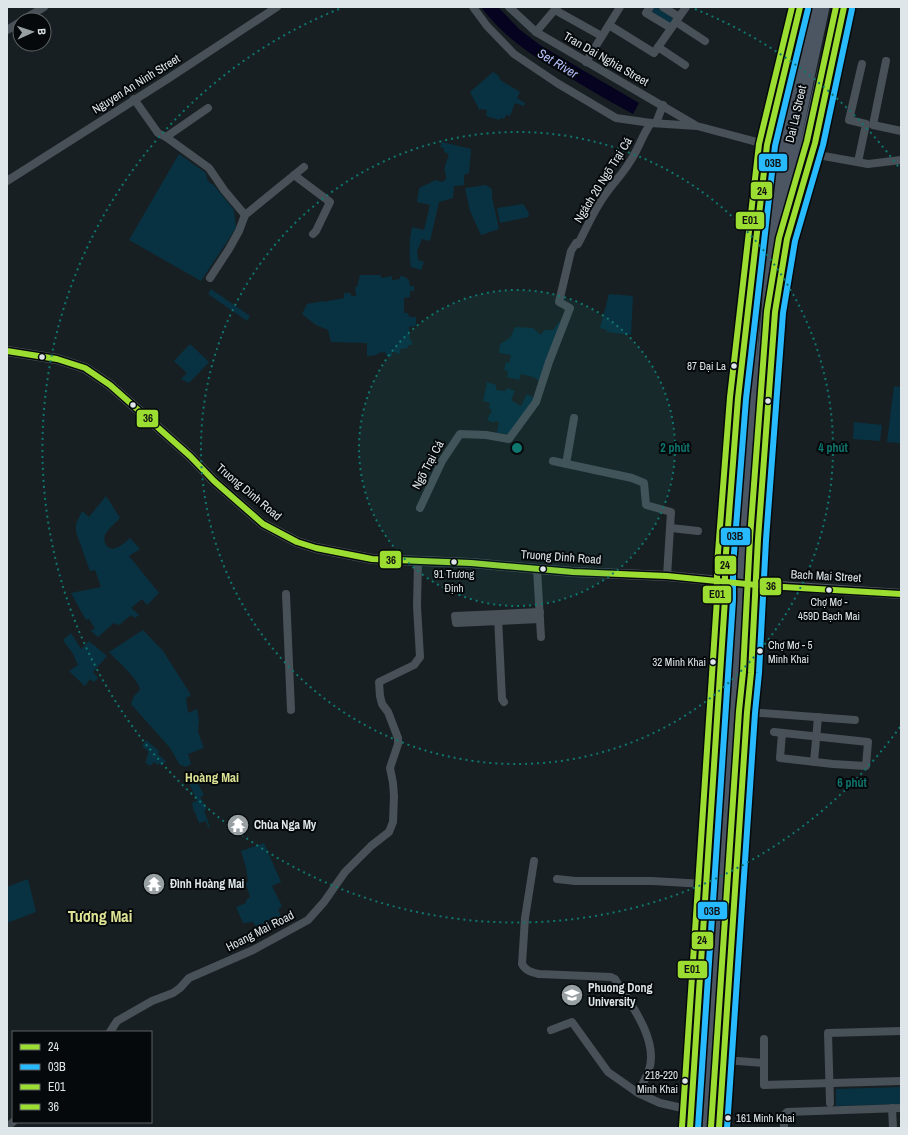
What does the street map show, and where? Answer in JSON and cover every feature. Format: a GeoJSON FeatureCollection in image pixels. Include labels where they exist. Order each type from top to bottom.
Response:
{"type":"FeatureCollection","features":[{"type":"Feature","properties":{"kind":"highway"},"geometry":{"type":"LineString","coordinates":[[701,1128],[722,782],[762,212],[768,175],[804,7]]}},
{"type":"Feature","properties":{"kind":"highway"},"geometry":{"type":"LineString","coordinates":[[755,309],[770,218],[813,7]]}},
{"type":"Feature","properties":{"kind":"highway"},"geometry":{"type":"LineString","coordinates":[[711,1128],[744,590],[770,278],[787,179],[824,7]]}},
{"type":"Feature","properties":{"kind":"highway"},"geometry":{"type":"LineString","coordinates":[[767,311],[838,7]]}},
{"type":"Feature","properties":{"kind":"main road","name":"Dai La Street"},"geometry":{"type":"LineString","coordinates":[[690,1128],[738,398],[767,145],[800,7]]}},
{"type":"Feature","properties":{"kind":"main road","name":"Dai La Street"},"geometry":{"type":"LineString","coordinates":[[756,243],[772,190],[800,57],[813,7]]}},
{"type":"Feature","properties":{"kind":"main road","name":"Dai La Street"},"geometry":{"type":"LineString","coordinates":[[719,1128],[751,672],[760,504],[775,312],[786,239],[790,197],[815,90],[832,7]]}},
{"type":"Feature","properties":{"kind":"main road","name":"Dai La Street"},"geometry":{"type":"LineString","coordinates":[[786,239],[812,154],[844,7]]}},
{"type":"Feature","properties":{"kind":"main road"},"geometry":{"type":"LineString","coordinates":[[792,45],[800,57]]}},
{"type":"Feature","properties":{"kind":"main road"},"geometry":{"type":"LineString","coordinates":[[821,57],[835,52]]}},
{"type":"Feature","properties":{"kind":"main road"},"geometry":{"type":"LineString","coordinates":[[794,86],[815,90]]}},
{"type":"Feature","properties":{"kind":"main road","name":"Truong Dinh Road"},"geometry":{"type":"LineString","coordinates":[[7,351],[66,361],[85,368],[110,384],[190,456],[214,481],[264,524],[274,531],[297,542],[316,548],[372,559],[470,563],[573,572],[667,576],[725,582]]}},
{"type":"Feature","properties":{"kind":"main road"},"geometry":{"type":"LineString","coordinates":[[730,503],[760,504]]}},
{"type":"Feature","properties":{"kind":"main road","name":"Bach Mai Street"},"geometry":{"type":"LineString","coordinates":[[725,582],[901,594]]}},
{"type":"Feature","properties":{"kind":"main road"},"geometry":{"type":"LineString","coordinates":[[700,978],[704,984],[714,988],[724,986],[729,979]]}},
{"type":"Feature","properties":{"kind":"main road"},"geometry":{"type":"LineString","coordinates":[[696,1028],[703,1020],[714,1018],[721,1021],[726,1030]]}},
{"type":"Feature","properties":{"kind":"street","name":"Nguyen An Ninh Street"},"geometry":{"type":"LineString","coordinates":[[7,181],[277,7]]}},
{"type":"Feature","properties":{"kind":"street","name":"Tran Dai Nghia Street"},"geometry":{"type":"LineString","coordinates":[[473,7],[487,26],[514,54],[557,83],[616,118],[653,123],[697,126],[767,145],[868,164],[901,160]]}},
{"type":"Feature","properties":{"kind":"street","name":"Tran Dai Nghia Street"},"geometry":{"type":"LineString","coordinates":[[508,7],[536,32],[697,126]]}},
{"type":"Feature","properties":{"kind":"street"},"geometry":{"type":"LineString","coordinates":[[518,16],[519,7]]}},
{"type":"Feature","properties":{"kind":"street"},"geometry":{"type":"LineString","coordinates":[[586,62],[620,7]]}},
{"type":"Feature","properties":{"kind":"street"},"geometry":{"type":"LineString","coordinates":[[650,7],[646,13],[675,22],[705,41]]}},
{"type":"Feature","properties":{"kind":"street"},"geometry":{"type":"LineString","coordinates":[[663,7],[675,22]]}},
{"type":"Feature","properties":{"kind":"street"},"geometry":{"type":"LineString","coordinates":[[610,25],[654,53],[686,7]]}},
{"type":"Feature","properties":{"kind":"street"},"geometry":{"type":"LineString","coordinates":[[536,32],[556,9],[598,34]]}},
{"type":"Feature","properties":{"kind":"street"},"geometry":{"type":"LineString","coordinates":[[658,47],[685,65]]}},
{"type":"Feature","properties":{"kind":"street"},"geometry":{"type":"LineString","coordinates":[[858,162],[870,124],[886,61]]}},
{"type":"Feature","properties":{"kind":"street"},"geometry":{"type":"LineString","coordinates":[[862,64],[849,120],[901,131]]}},
{"type":"Feature","properties":{"kind":"street"},"geometry":{"type":"LineString","coordinates":[[134,100],[158,133],[166,137],[209,168],[224,190],[245,215]]}},
{"type":"Feature","properties":{"kind":"street"},"geometry":{"type":"LineString","coordinates":[[653,123],[663,105]]}},
{"type":"Feature","properties":{"kind":"street"},"geometry":{"type":"LineString","coordinates":[[166,137],[208,108]]}},
{"type":"Feature","properties":{"kind":"street","name":"Ngách 20 Ngõ Trại Cá"},"geometry":{"type":"LineString","coordinates":[[460,434],[486,435],[509,439],[536,402],[549,362],[570,308],[559,302],[571,251],[576,243],[578,244],[596,208],[632,158],[647,129],[653,123]]}},
{"type":"Feature","properties":{"kind":"street"},"geometry":{"type":"LineString","coordinates":[[210,278],[229,249],[239,231],[245,215],[304,167]]}},
{"type":"Feature","properties":{"kind":"street"},"geometry":{"type":"LineString","coordinates":[[294,175],[330,202],[316,231],[313,234]]}},
{"type":"Feature","properties":{"kind":"street"},"geometry":{"type":"LineString","coordinates":[[566,464],[574,418]]}},
{"type":"Feature","properties":{"kind":"street","name":"Ngõ Trại Cá"},"geometry":{"type":"LineString","coordinates":[[420,508],[442,461],[460,434]]}},
{"type":"Feature","properties":{"kind":"street"},"geometry":{"type":"LineString","coordinates":[[553,462],[632,478],[644,483],[646,505],[672,512],[667,576]]}},
{"type":"Feature","properties":{"kind":"street"},"geometry":{"type":"LineString","coordinates":[[671,528],[698,530]]}},
{"type":"Feature","properties":{"kind":"street","name":"Hoang Mai Road"},"geometry":{"type":"LineString","coordinates":[[111,1031],[117,1021],[152,1001],[173,993],[189,978],[253,950],[308,920],[324,902],[345,872],[371,846],[389,832],[393,822],[394,796],[390,768],[398,744],[398,738],[388,712],[382,704],[379,692],[379,682],[414,665],[420,657],[417,606],[418,560]]}},
{"type":"Feature","properties":{"kind":"street"},"geometry":{"type":"LineString","coordinates":[[538,569],[541,637]]}},
{"type":"Feature","properties":{"kind":"street"},"geometry":{"type":"LineString","coordinates":[[286,594],[291,710]]}},
{"type":"Feature","properties":{"kind":"street"},"geometry":{"type":"LineString","coordinates":[[504,702],[502,699],[498,618],[540,615]]}},
{"type":"Feature","properties":{"kind":"street"},"geometry":{"type":"LineString","coordinates":[[747,712],[855,720]]}},
{"type":"Feature","properties":{"kind":"street"},"geometry":{"type":"LineString","coordinates":[[814,762],[818,717]]}},
{"type":"Feature","properties":{"kind":"street"},"geometry":{"type":"LineString","coordinates":[[778,732],[816,736],[868,742],[866,766],[780,758],[778,732]]}},
{"type":"Feature","properties":{"kind":"street"},"geometry":{"type":"LineString","coordinates":[[534,861],[525,918],[522,964],[526,970],[539,974],[611,977],[615,979],[642,1024],[650,1046],[651,1058],[649,1070],[638,1093]]}},
{"type":"Feature","properties":{"kind":"street"},"geometry":{"type":"LineString","coordinates":[[557,879],[594,881],[652,881],[705,884]]}},
{"type":"Feature","properties":{"kind":"street"},"geometry":{"type":"LineString","coordinates":[[551,1030],[572,1022],[608,1072],[638,1093],[660,1103],[691,1110]]}},
{"type":"Feature","properties":{"kind":"street"},"geometry":{"type":"LineString","coordinates":[[830,1103],[828,1033],[901,1032]]}},
{"type":"Feature","properties":{"kind":"street"},"geometry":{"type":"LineString","coordinates":[[764,1039],[764,1086],[901,1081]]}},
{"type":"Feature","properties":{"kind":"street"},"geometry":{"type":"LineString","coordinates":[[724,1060],[764,1063]]}},
{"type":"Feature","properties":{"kind":"street"},"geometry":{"type":"LineString","coordinates":[[892,1108],[893,1128]]}},
{"type":"Feature","properties":{"kind":"street"},"geometry":{"type":"LineString","coordinates":[[784,1128],[784,1115],[787,1112],[901,1108]]}},
{"type":"Feature","properties":{"kind":"shaded area"},"geometry":{"type":"Polygon","coordinates":[[[654,7],[674,19],[670,24],[651,11],[654,7]]]}},
{"type":"Feature","properties":{"kind":"shaded area"},"geometry":{"type":"Polygon","coordinates":[[[493,72],[499,76],[500,80],[520,92],[517,98],[525,103],[524,106],[515,103],[510,116],[506,115],[504,119],[500,118],[499,120],[486,116],[487,110],[480,109],[480,111],[470,92],[493,72]]]}},
{"type":"Feature","properties":{"kind":"shaded area"},"geometry":{"type":"Polygon","coordinates":[[[442,142],[471,149],[469,173],[464,175],[464,185],[454,186],[453,198],[439,202],[430,241],[422,239],[417,251],[418,260],[424,262],[421,270],[411,267],[411,232],[412,227],[424,230],[430,205],[417,202],[419,188],[436,180],[442,182],[446,179],[444,169],[449,154],[444,152],[444,148],[440,147],[442,142]]]}},
{"type":"Feature","properties":{"kind":"shaded area"},"geometry":{"type":"Polygon","coordinates":[[[179,154],[206,173],[207,179],[211,184],[213,184],[234,210],[236,228],[201,281],[129,240],[179,154]]]}},
{"type":"Feature","properties":{"kind":"shaded area"},"geometry":{"type":"Polygon","coordinates":[[[486,185],[492,189],[492,197],[499,229],[481,235],[470,211],[465,188],[486,185]]]}},
{"type":"Feature","properties":{"kind":"shaded area"},"geometry":{"type":"Polygon","coordinates":[[[523,204],[529,213],[528,217],[500,223],[497,208],[523,204]]]}},
{"type":"Feature","properties":{"kind":"shaded area"},"geometry":{"type":"Polygon","coordinates":[[[360,275],[380,275],[382,278],[392,276],[392,280],[400,279],[400,276],[405,277],[409,280],[410,286],[414,286],[414,291],[410,291],[410,297],[404,298],[404,313],[408,313],[409,317],[416,317],[416,326],[409,327],[412,345],[408,345],[408,348],[400,349],[400,353],[396,354],[396,352],[392,352],[392,356],[387,357],[385,352],[367,356],[367,343],[331,342],[328,330],[316,325],[302,314],[307,304],[342,299],[344,298],[344,293],[351,293],[351,296],[356,296],[355,287],[357,287],[360,275]]]}},
{"type":"Feature","properties":{"kind":"shaded area"},"geometry":{"type":"Polygon","coordinates":[[[211,289],[250,316],[247,321],[208,294],[211,289]]]}},
{"type":"Feature","properties":{"kind":"shaded area"},"geometry":{"type":"Polygon","coordinates":[[[609,294],[633,296],[631,335],[607,332],[607,330],[600,328],[609,294]]]}},
{"type":"Feature","properties":{"kind":"shaded area"},"geometry":{"type":"Polygon","coordinates":[[[559,322],[563,324],[541,382],[533,377],[521,374],[519,380],[507,377],[508,371],[504,370],[506,362],[509,363],[511,355],[499,353],[500,344],[510,338],[515,327],[533,328],[541,335],[544,330],[553,330],[559,322]]]}},
{"type":"Feature","properties":{"kind":"shaded area"},"geometry":{"type":"Polygon","coordinates":[[[190,344],[209,362],[189,383],[181,379],[187,373],[174,361],[190,344]]]}},
{"type":"Feature","properties":{"kind":"shaded area"},"geometry":{"type":"Polygon","coordinates":[[[487,382],[496,385],[496,390],[505,391],[507,388],[515,391],[511,400],[521,406],[527,394],[536,399],[511,434],[497,433],[499,422],[495,421],[494,423],[487,420],[492,410],[489,408],[490,403],[483,401],[487,382]]]}},
{"type":"Feature","properties":{"kind":"shaded area"},"geometry":{"type":"Polygon","coordinates":[[[894,386],[901,387],[901,443],[887,442],[894,386]]]}},
{"type":"Feature","properties":{"kind":"shaded area"},"geometry":{"type":"Polygon","coordinates":[[[854,422],[882,425],[880,441],[853,439],[854,422]]]}},
{"type":"Feature","properties":{"kind":"shaded area"},"geometry":{"type":"Polygon","coordinates":[[[106,496],[120,518],[105,535],[105,544],[112,549],[119,547],[130,538],[140,549],[129,556],[159,593],[147,605],[142,599],[131,608],[139,615],[135,618],[131,615],[119,625],[114,623],[98,637],[91,631],[95,628],[89,619],[86,620],[71,593],[101,587],[95,570],[90,571],[76,532],[76,524],[82,511],[89,517],[106,496]]]}},
{"type":"Feature","properties":{"kind":"shaded area"},"geometry":{"type":"Polygon","coordinates":[[[143,630],[163,651],[191,695],[186,698],[188,713],[197,709],[199,720],[198,732],[204,748],[188,754],[191,764],[186,767],[180,765],[170,748],[131,704],[134,696],[140,690],[139,686],[132,676],[109,652],[143,630]]]}},
{"type":"Feature","properties":{"kind":"shaded area"},"geometry":{"type":"Polygon","coordinates":[[[71,633],[81,649],[89,641],[107,656],[93,672],[98,678],[94,682],[90,679],[85,686],[69,671],[78,665],[73,654],[63,640],[71,633]]]}},
{"type":"Feature","properties":{"kind":"shaded area"},"geometry":{"type":"Polygon","coordinates":[[[146,740],[159,751],[158,754],[166,761],[161,766],[159,763],[158,765],[154,762],[150,766],[145,762],[149,752],[142,746],[146,740]]]}},
{"type":"Feature","properties":{"kind":"shaded area"},"geometry":{"type":"Polygon","coordinates":[[[195,781],[204,795],[200,797],[207,808],[204,811],[210,827],[208,827],[206,821],[199,823],[194,812],[192,803],[197,801],[189,783],[195,781]]]}},
{"type":"Feature","properties":{"kind":"shaded area"},"geometry":{"type":"Polygon","coordinates":[[[264,843],[281,882],[272,886],[282,906],[278,910],[283,921],[266,930],[263,923],[256,927],[253,922],[243,923],[236,907],[246,903],[246,900],[250,897],[246,884],[248,881],[246,868],[241,851],[264,843]]]}},
{"type":"Feature","properties":{"kind":"shaded area"},"geometry":{"type":"Polygon","coordinates":[[[28,879],[36,912],[7,923],[7,887],[28,879]]]}},
{"type":"Feature","properties":{"kind":"shaded area"},"geometry":{"type":"Polygon","coordinates":[[[901,1087],[901,1104],[836,1106],[836,1089],[901,1087]]]}},
{"type":"Feature","properties":{"kind":"water","name":"Set River"},"geometry":{"type":"Polygon","coordinates":[[[481,7],[498,7],[519,29],[540,45],[639,103],[633,114],[534,56],[501,30],[481,7]]]}},
{"type":"Feature","properties":{"kind":"transit line","name":"E01"},"geometry":{"type":"LineString","coordinates":[[682,1127],[717,599],[717,565],[730,397],[759,144],[792,7]]}},
{"type":"Feature","properties":{"kind":"transit line","name":"24"},"geometry":{"type":"LineString","coordinates":[[690,1128],[725,599],[725,566],[738,398],[767,145],[800,7]]}},
{"type":"Feature","properties":{"kind":"transit line","name":"E01"},"geometry":{"type":"LineString","coordinates":[[711,1127],[739,711],[743,672],[750,538],[767,311],[779,238],[807,141],[836,7]]}},
{"type":"Feature","properties":{"kind":"transit line","name":"24"},"geometry":{"type":"LineString","coordinates":[[719,1128],[747,712],[751,673],[758,539],[775,312],[787,239],[815,143],[844,7]]}},
{"type":"Feature","properties":{"kind":"transit line","name":"03B"},"geometry":{"type":"LineString","coordinates":[[698,1128],[733,600],[733,566],[746,399],[775,146],[808,9]]}},
{"type":"Feature","properties":{"kind":"transit line","name":"03B"},"geometry":{"type":"LineString","coordinates":[[727,1128],[759,673],[766,540],[783,313],[795,241],[823,145],[852,9]]}},
{"type":"Feature","properties":{"kind":"transit line","name":"36"},"geometry":{"type":"LineString","coordinates":[[7,351],[57,359],[85,368],[110,385],[190,456],[214,481],[263,524],[297,542],[316,548],[372,559],[471,563],[573,572],[667,576],[767,586],[901,594]]}},
{"type":"Feature","properties":{"kind":"place","name":"87 Đại La"},"geometry":{"type":"Point","coordinates":[734,366]}},
{"type":"Feature","properties":{"kind":"place","name":"91 Trương Định"},"geometry":{"type":"Point","coordinates":[454,562]}},
{"type":"Feature","properties":{"kind":"place","name":"Chợ Mơ - 459D Bạch Mai"},"geometry":{"type":"Point","coordinates":[829,590]}},
{"type":"Feature","properties":{"kind":"place","name":"Chợ Mơ - 5 Minh Khai"},"geometry":{"type":"Point","coordinates":[760,651]}},
{"type":"Feature","properties":{"kind":"place","name":"32 Minh Khai"},"geometry":{"type":"Point","coordinates":[713,662]}},
{"type":"Feature","properties":{"kind":"place","name":"Chùa Nga My"},"geometry":{"type":"Point","coordinates":[238,825]}},
{"type":"Feature","properties":{"kind":"place","name":"Đình Hoàng Mai"},"geometry":{"type":"Point","coordinates":[154,884]}},
{"type":"Feature","properties":{"kind":"place","name":"Phuong Dong University"},"geometry":{"type":"Point","coordinates":[572,995]}},
{"type":"Feature","properties":{"kind":"place","name":"218-220 Minh Khai"},"geometry":{"type":"Point","coordinates":[685,1081]}},
{"type":"Feature","properties":{"kind":"place","name":"161 Minh Khai"},"geometry":{"type":"Point","coordinates":[728,1118]}},
{"type":"Feature","properties":{"kind":"district","name":"Hoàng Mai"},"geometry":{"type":"Point","coordinates":[212,777]}},
{"type":"Feature","properties":{"kind":"district","name":"Tương Mai"},"geometry":{"type":"Point","coordinates":[100,916]}}]}
